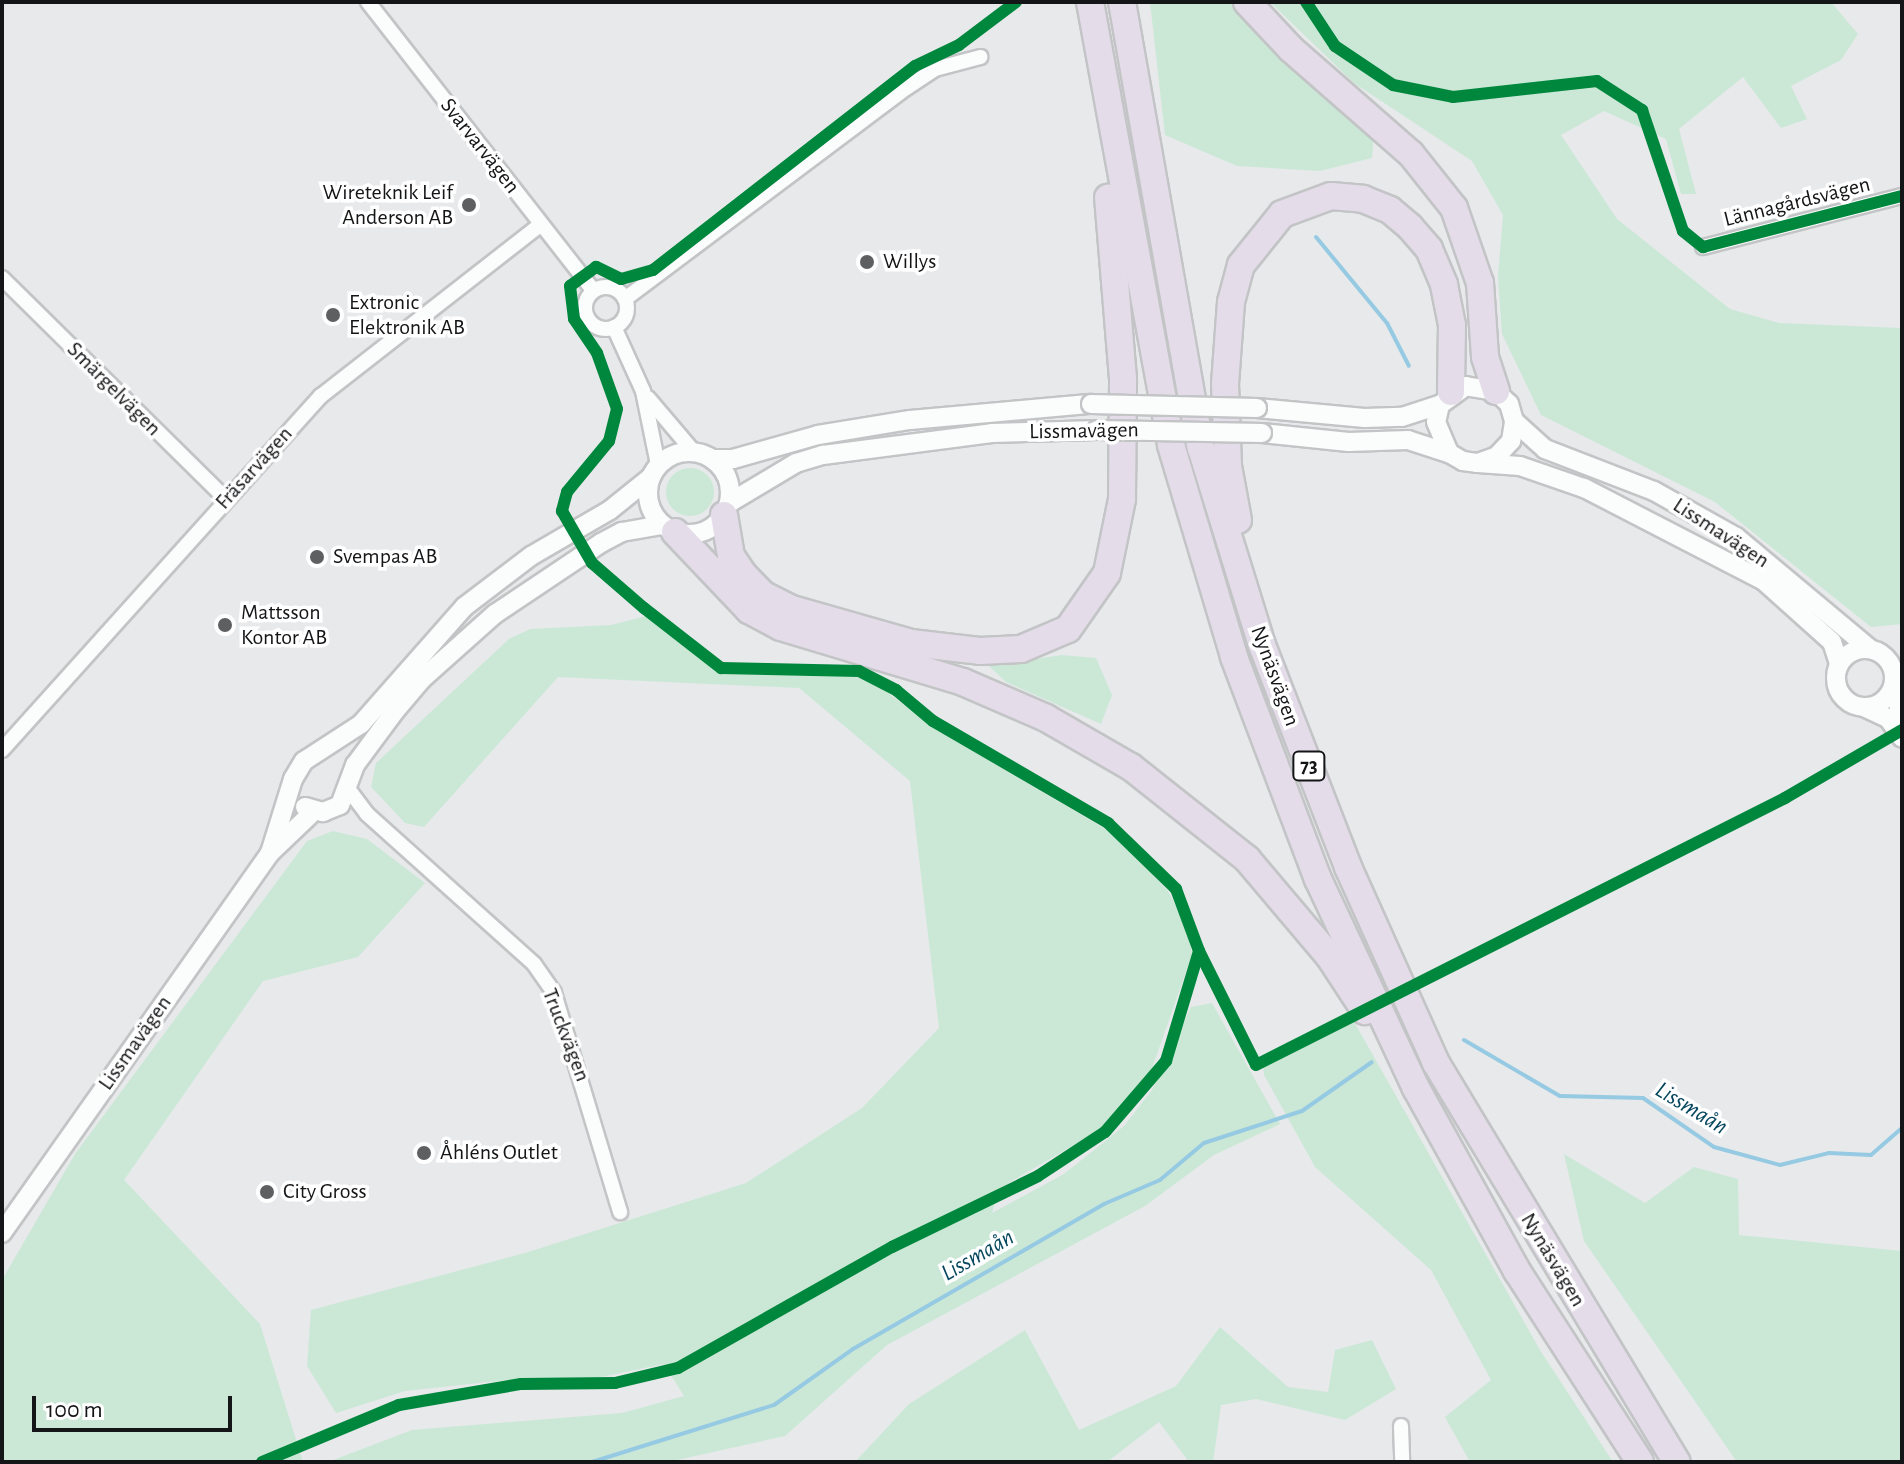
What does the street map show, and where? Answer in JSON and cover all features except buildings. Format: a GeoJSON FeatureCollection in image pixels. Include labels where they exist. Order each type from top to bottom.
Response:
{"type":"FeatureCollection","features":[{"type":"Feature","properties":{"kind":"highway","name":"Nynäsvägen"},"geometry":{"type":"LineString","coordinates":[[1090,2],[1096,55],[1171,445],[1234,657],[1318,879],[1416,1088],[1517,1271],[1640,1462]]}},
{"type":"Feature","properties":{"kind":"highway","name":"Nynäsvägen"},"geometry":{"type":"LineString","coordinates":[[1122,2],[1201,448],[1262,645],[1348,867],[1436,1063],[1677,1462]]}},
{"type":"Feature","properties":{"kind":"highway"},"geometry":{"type":"LineString","coordinates":[[1247,2],[1291,49],[1411,154],[1454,208],[1480,283],[1485,357],[1496,391]]}},
{"type":"Feature","properties":{"kind":"highway"},"geometry":{"type":"LineString","coordinates":[[727,509],[731,556],[762,594],[842,626],[911,643],[1003,651],[1048,641],[1081,617],[1097,594],[1115,545],[1125,447],[1096,55]]}},
{"type":"Feature","properties":{"kind":"highway"},"geometry":{"type":"LineString","coordinates":[[1262,645],[1228,466],[1225,384],[1231,302],[1241,265],[1260,237],[1282,214],[1331,196],[1363,199],[1390,210],[1429,249],[1444,285],[1452,325],[1446,399]]}},
{"type":"Feature","properties":{"kind":"highway"},"geometry":{"type":"LineString","coordinates":[[669,528],[749,610],[816,639],[963,682],[1046,718],[1131,767],[1181,804],[1247,859],[1329,956],[1416,1088]]}},
{"type":"Feature","properties":{"kind":"street","name":"Svarvarvägen"},"geometry":{"type":"LineString","coordinates":[[368,2],[593,290]]}},
{"type":"Feature","properties":{"kind":"street"},"geometry":{"type":"LineString","coordinates":[[625,299],[648,287],[899,93],[935,69],[980,57]]}},
{"type":"Feature","properties":{"kind":"street","name":"Lännagårdsvägen"},"geometry":{"type":"LineString","coordinates":[[1703,247],[1902,196]]}},
{"type":"Feature","properties":{"kind":"street","name":"Fräsarvägen"},"geometry":{"type":"LineString","coordinates":[[2,750],[226,499],[342,377],[541,224]]}},
{"type":"Feature","properties":{"kind":"street","name":"Smärgelvägen"},"geometry":{"type":"LineString","coordinates":[[2,278],[226,499]]}},
{"type":"Feature","properties":{"kind":"street"},"geometry":{"type":"LineString","coordinates":[[614,288],[625,299],[626,314],[614,327],[602,329],[589,321],[585,303],[593,290],[614,288]]}},
{"type":"Feature","properties":{"kind":"street"},"geometry":{"type":"LineString","coordinates":[[294,790],[314,811],[333,810],[369,743],[422,679],[495,614],[601,543],[622,532],[669,528],[703,532],[727,509],[727,479],[713,459],[693,451],[643,391],[614,327]]}},
{"type":"Feature","properties":{"kind":"street"},"geometry":{"type":"LineString","coordinates":[[1466,386],[1496,391],[1509,404],[1514,421],[1504,448],[1478,463],[1449,453],[1436,422],[1446,399],[1466,386]]}},
{"type":"Feature","properties":{"kind":"street"},"geometry":{"type":"LineString","coordinates":[[643,391],[655,471],[650,507],[669,528]]}},
{"type":"Feature","properties":{"kind":"street","name":"Lissmavägen"},"geometry":{"type":"LineString","coordinates":[[713,459],[733,459],[818,435],[894,423],[1091,404],[1257,408],[1365,418],[1402,417],[1446,399]]}},
{"type":"Feature","properties":{"kind":"street","name":"Lissmavägen"},"geometry":{"type":"LineString","coordinates":[[1514,421],[1545,449],[1654,491],[1736,537],[1875,650]]}},
{"type":"Feature","properties":{"kind":"street","name":"Lissmavägen"},"geometry":{"type":"LineString","coordinates":[[727,509],[796,463],[823,455],[992,433],[1097,430],[1262,433],[1349,442],[1408,440],[1449,453]]}},
{"type":"Feature","properties":{"kind":"street"},"geometry":{"type":"LineString","coordinates":[[655,471],[693,451]]}},
{"type":"Feature","properties":{"kind":"street","name":"Lissmavägen"},"geometry":{"type":"LineString","coordinates":[[1478,463],[1520,466],[1584,488],[1764,581],[1832,642],[1839,664]]}},
{"type":"Feature","properties":{"kind":"street","name":"Lissmavägen"},"geometry":{"type":"LineString","coordinates":[[270,853],[294,790],[297,769],[361,724],[464,607],[531,556],[610,510],[655,471]]}},
{"type":"Feature","properties":{"kind":"street"},"geometry":{"type":"LineString","coordinates":[[1902,646],[1852,651],[1839,664],[1841,694],[1888,718],[1902,738]]}},
{"type":"Feature","properties":{"kind":"street"},"geometry":{"type":"LineString","coordinates":[[1875,650],[1891,663],[1902,714]]}},
{"type":"Feature","properties":{"kind":"street"},"geometry":{"type":"LineString","coordinates":[[1864,707],[1876,705],[1896,677]]}},
{"type":"Feature","properties":{"kind":"street"},"geometry":{"type":"LineString","coordinates":[[319,755],[341,764],[349,785]]}},
{"type":"Feature","properties":{"kind":"street","name":"Truckvägen"},"geometry":{"type":"LineString","coordinates":[[349,785],[383,828],[534,964],[554,993],[620,1212]]}},
{"type":"Feature","properties":{"kind":"street","name":"Truckvägen"},"geometry":{"type":"LineString","coordinates":[[333,810],[383,828]]}},
{"type":"Feature","properties":{"kind":"street","name":"Lissmavägen"},"geometry":{"type":"LineString","coordinates":[[2,1233],[270,853],[314,811]]}},
{"type":"Feature","properties":{"kind":"street"},"geometry":{"type":"LineString","coordinates":[[1401,1426],[1402,1462]]}},
{"type":"Feature","properties":{"kind":"green space"},"geometry":{"type":"Polygon","coordinates":[[[1150,2],[1233,2],[1374,132],[1372,158],[1320,171],[1237,166],[1165,135],[1150,2]]]}},
{"type":"Feature","properties":{"kind":"green space"},"geometry":{"type":"Polygon","coordinates":[[[1270,2],[1831,2],[1858,34],[1841,60],[1791,86],[1807,119],[1781,128],[1743,77],[1679,129],[1696,194],[1681,194],[1666,139],[1604,111],[1561,135],[1617,219],[1730,309],[1779,323],[1902,328],[1902,624],[1871,627],[1715,502],[1541,415],[1502,334],[1498,277],[1503,215],[1472,161],[1354,83],[1270,2]]]}},
{"type":"Feature","properties":{"kind":"green space"},"geometry":{"type":"Polygon","coordinates":[[[690,468],[707,475],[714,492],[707,509],[690,516],[673,509],[666,492],[673,475],[690,468]]]}},
{"type":"Feature","properties":{"kind":"green space"},"geometry":{"type":"Polygon","coordinates":[[[646,616],[722,671],[846,674],[874,682],[935,729],[1112,833],[1168,891],[1188,930],[1192,955],[1151,1071],[1101,1129],[1000,1188],[992,1213],[1064,1174],[1124,1126],[1152,1090],[1191,1007],[1212,1003],[1280,1124],[1214,1155],[1145,1206],[887,1345],[785,1436],[668,1462],[328,1462],[412,1430],[622,1413],[684,1396],[664,1364],[591,1379],[526,1378],[405,1391],[336,1413],[307,1366],[311,1310],[525,1253],[746,1183],[862,1108],[939,1028],[910,781],[799,688],[558,677],[424,827],[405,823],[371,787],[376,763],[509,639],[530,629],[611,625],[646,616]]]}},
{"type":"Feature","properties":{"kind":"green space"},"geometry":{"type":"Polygon","coordinates":[[[1062,655],[1096,658],[1112,695],[1101,724],[1006,682],[989,666],[1062,655]]]}},
{"type":"Feature","properties":{"kind":"green space"},"geometry":{"type":"Polygon","coordinates":[[[333,831],[367,839],[425,883],[358,957],[263,981],[124,1180],[260,1324],[303,1462],[2,1462],[2,1280],[75,1154],[307,841],[333,831]]]}},
{"type":"Feature","properties":{"kind":"green space"},"geometry":{"type":"Polygon","coordinates":[[[1353,1020],[1540,1350],[1613,1462],[1470,1462],[1445,1417],[1491,1380],[1431,1270],[1315,1167],[1264,1075],[1263,1067],[1353,1020]]]}},
{"type":"Feature","properties":{"kind":"green space"},"geometry":{"type":"Polygon","coordinates":[[[1564,1154],[1645,1203],[1694,1167],[1738,1179],[1739,1235],[1902,1251],[1902,1462],[1737,1462],[1584,1241],[1564,1154]]]}},
{"type":"Feature","properties":{"kind":"green space"},"geometry":{"type":"Polygon","coordinates":[[[1220,1327],[1288,1387],[1328,1392],[1335,1350],[1372,1340],[1396,1389],[1345,1420],[1256,1399],[1221,1405],[1213,1462],[1189,1462],[1159,1422],[1107,1462],[855,1462],[909,1404],[1025,1330],[1079,1430],[1176,1386],[1220,1327]]]}},
{"type":"Feature","properties":{"kind":"waterway"},"geometry":{"type":"LineString","coordinates":[[1316,237],[1387,323],[1409,366]]}},
{"type":"Feature","properties":{"kind":"waterway","name":"Lissmaån"},"geometry":{"type":"LineString","coordinates":[[1464,1040],[1560,1096],[1643,1098],[1714,1147],[1780,1165],[1829,1153],[1871,1155],[1902,1128]]}},
{"type":"Feature","properties":{"kind":"waterway","name":"Lissmaån"},"geometry":{"type":"LineString","coordinates":[[592,1462],[774,1405],[853,1349],[1104,1204],[1160,1180],[1204,1143],[1302,1111],[1372,1062]]}},
{"type":"Feature","properties":{"kind":"cycle path"},"geometry":{"type":"LineString","coordinates":[[1016,2],[959,45],[915,66],[653,270],[621,279],[596,267],[570,286],[574,319],[597,353],[617,409],[609,441],[567,492],[562,511],[592,563],[644,608],[721,668],[859,671],[896,690],[933,721],[1108,823],[1176,889],[1199,951],[1256,1065],[1785,798],[1902,730]]}},
{"type":"Feature","properties":{"kind":"cycle path"},"geometry":{"type":"LineString","coordinates":[[1306,2],[1335,46],[1393,85],[1453,97],[1597,81],[1642,110],[1683,231],[1703,247],[1902,196]]}},
{"type":"Feature","properties":{"kind":"cycle path"},"geometry":{"type":"LineString","coordinates":[[262,1462],[399,1405],[521,1384],[615,1383],[678,1368],[892,1247],[1038,1176],[1105,1132],[1166,1061],[1199,951]]}},
{"type":"Feature","properties":{"kind":"place","name":"Wireteknik Leif Anderson AB"},"geometry":{"type":"Point","coordinates":[469,205]}},
{"type":"Feature","properties":{"kind":"place","name":"Willys"},"geometry":{"type":"Point","coordinates":[867,262]}},
{"type":"Feature","properties":{"kind":"place","name":"Extronic Elektronik AB"},"geometry":{"type":"Point","coordinates":[333,315]}},
{"type":"Feature","properties":{"kind":"place","name":"Svempas AB"},"geometry":{"type":"Point","coordinates":[317,557]}},
{"type":"Feature","properties":{"kind":"place","name":"Mattsson Kontor AB"},"geometry":{"type":"Point","coordinates":[225,625]}},
{"type":"Feature","properties":{"kind":"place","name":"Åhléns Outlet"},"geometry":{"type":"Point","coordinates":[424,1153]}},
{"type":"Feature","properties":{"kind":"place","name":"City Gross"},"geometry":{"type":"Point","coordinates":[267,1192]}}]}
